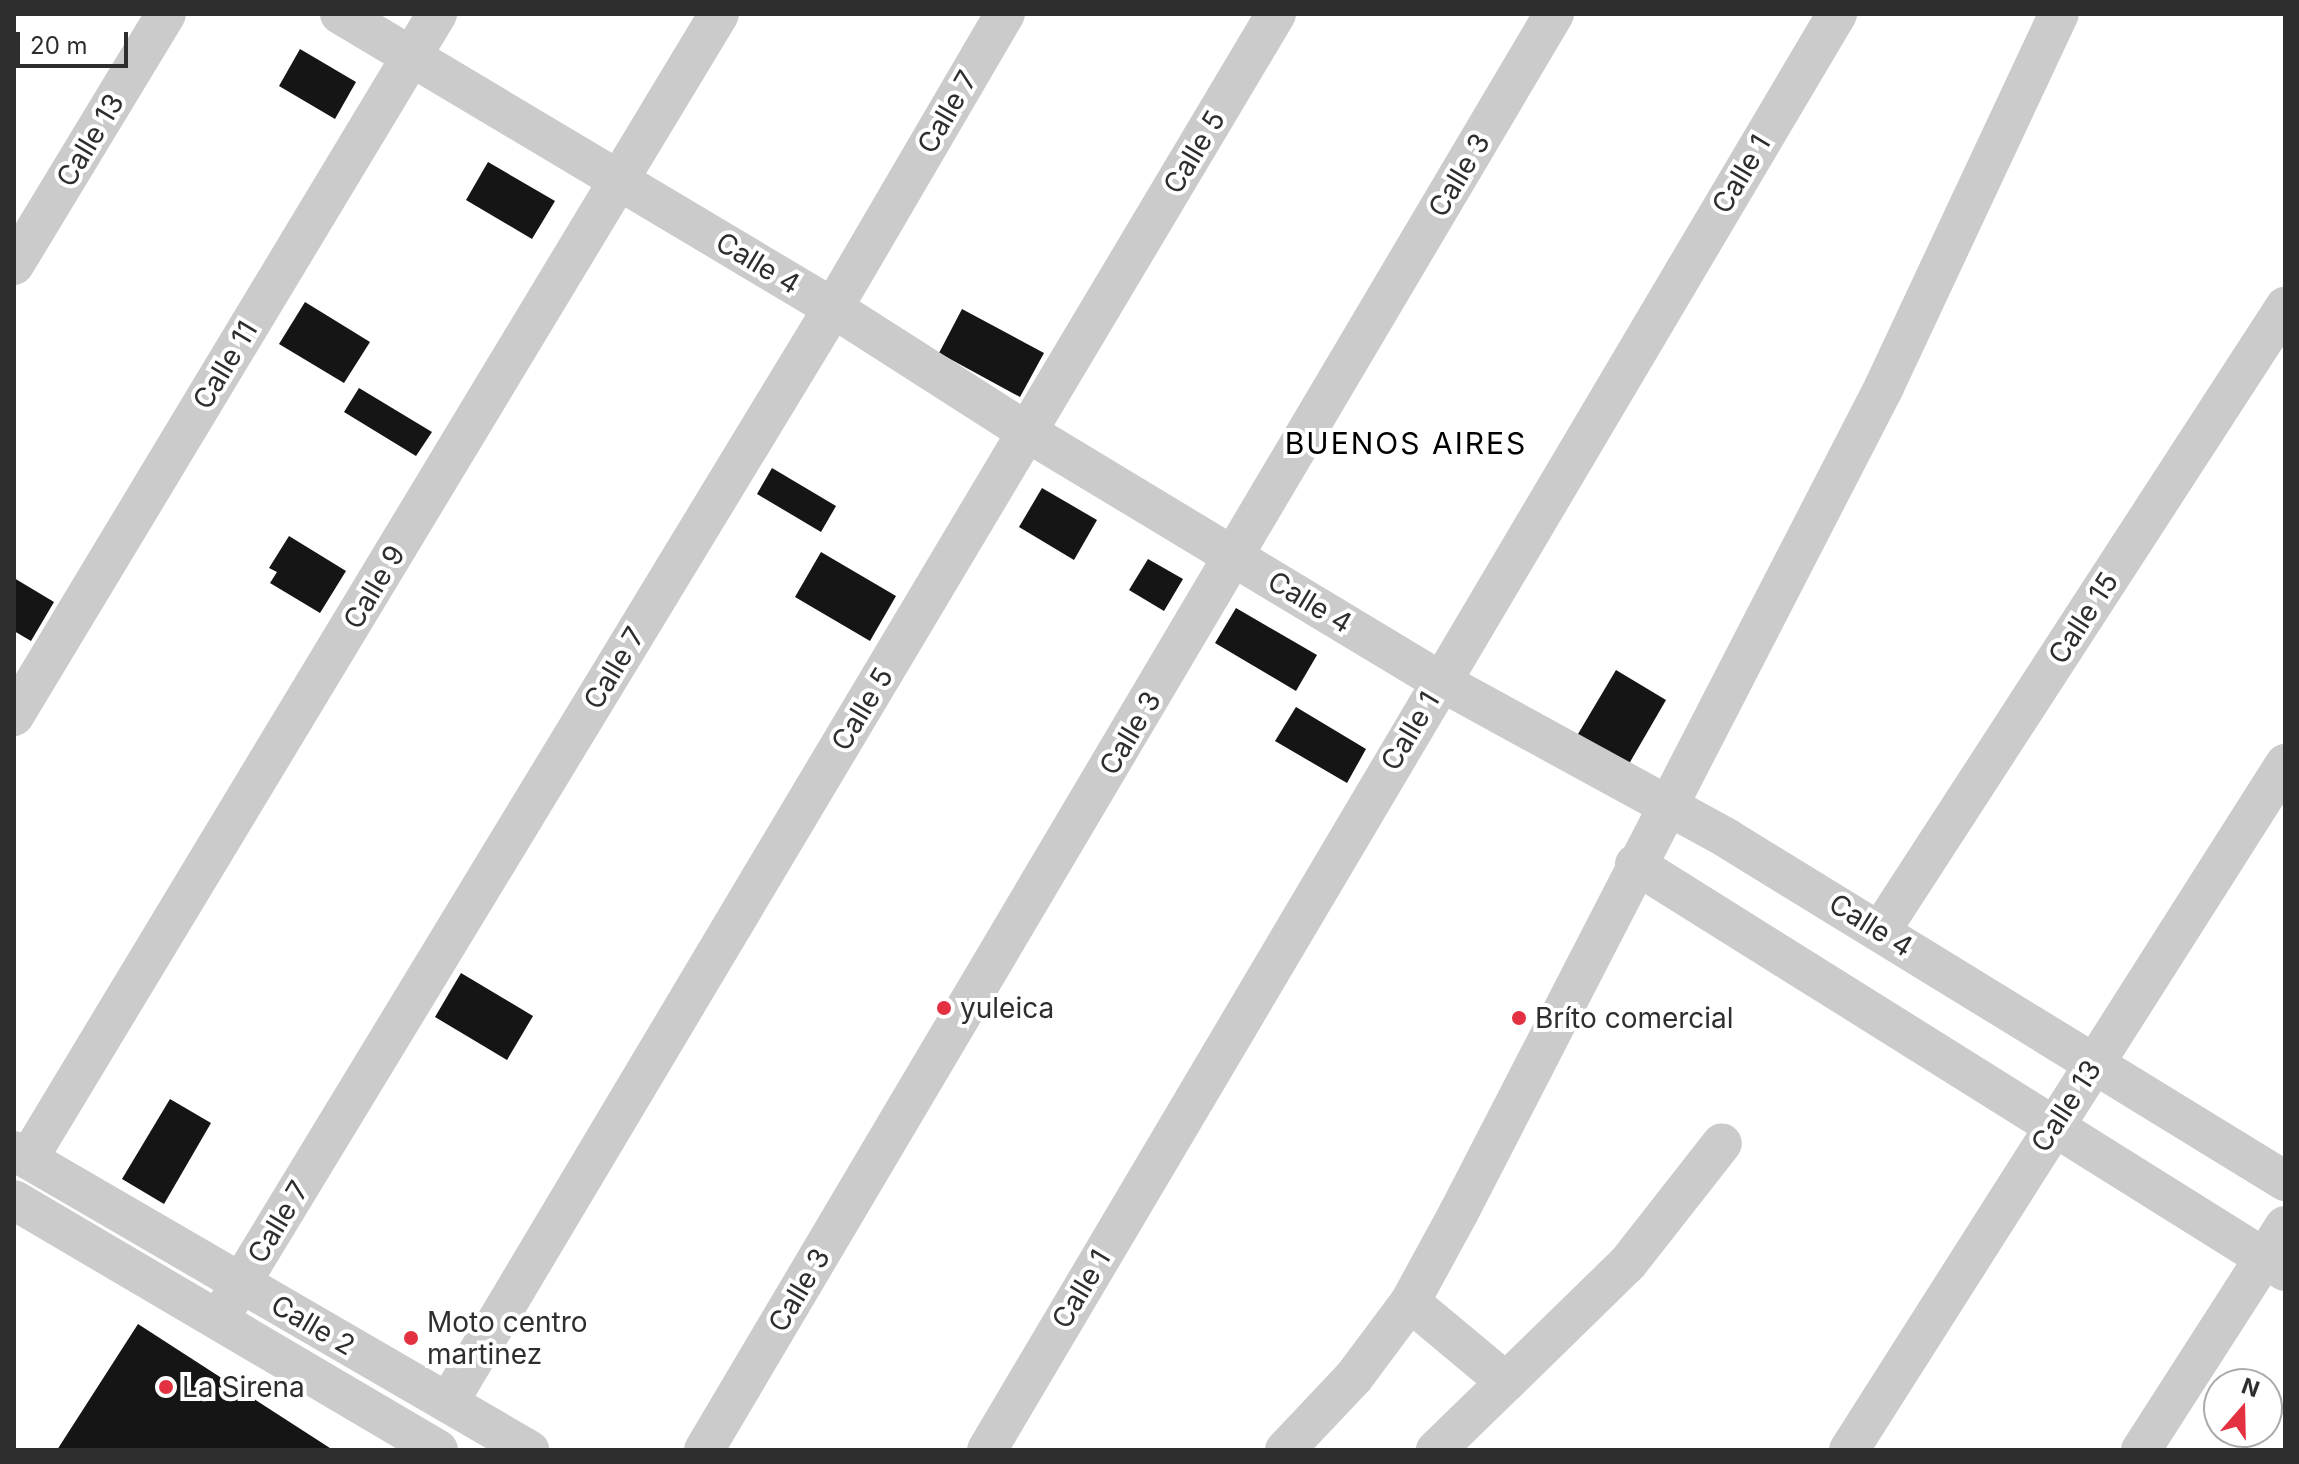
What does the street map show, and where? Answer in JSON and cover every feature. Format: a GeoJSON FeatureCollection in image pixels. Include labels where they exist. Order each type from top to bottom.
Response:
{"type":"FeatureCollection","features":[{"type":"Feature","properties":{"kind":"street","name":"Calle 13"},"geometry":{"type":"LineString","coordinates":[[14,265],[166,14]]}},
{"type":"Feature","properties":{"kind":"street","name":"Calle 4"},"geometry":{"type":"LineString","coordinates":[[340,14],[833,308],[1027,432],[1440,681],[1666,804],[1881,930],[2093,1066],[2285,1181]]}},
{"type":"Feature","properties":{"kind":"street","name":"Calle 11"},"geometry":{"type":"LineString","coordinates":[[14,716],[437,14]]}},
{"type":"Feature","properties":{"kind":"street","name":"Calle 9"},"geometry":{"type":"LineString","coordinates":[[21,1155],[719,14]]}},
{"type":"Feature","properties":{"kind":"street","name":"Calle 7"},"geometry":{"type":"LineString","coordinates":[[219,1319],[833,308],[1005,14]]}},
{"type":"Feature","properties":{"kind":"street","name":"Calle 5"},"geometry":{"type":"LineString","coordinates":[[448,1403],[1276,14]]}},
{"type":"Feature","properties":{"kind":"street","name":"Calle 3"},"geometry":{"type":"LineString","coordinates":[[704,1450],[1554,14]]}},
{"type":"Feature","properties":{"kind":"street","name":"Calle 1"},"geometry":{"type":"LineString","coordinates":[[987,1450],[1837,14]]}},
{"type":"Feature","properties":{"kind":"street"},"geometry":{"type":"LineString","coordinates":[[1285,1450],[1354,1377],[1410,1302],[1884,387],[2059,14]]}},
{"type":"Feature","properties":{"kind":"street","name":"Calle 15"},"geometry":{"type":"LineString","coordinates":[[1881,930],[2285,307]]}},
{"type":"Feature","properties":{"kind":"street","name":"Calle 13"},"geometry":{"type":"LineString","coordinates":[[1849,1450],[2285,764]]}},
{"type":"Feature","properties":{"kind":"street"},"geometry":{"type":"LineString","coordinates":[[1635,864],[2054,1124],[2278,1252],[2141,1450]]}},
{"type":"Feature","properties":{"kind":"street"},"geometry":{"type":"LineString","coordinates":[[1436,1450],[1628,1263],[1722,1143]]}},
{"type":"Feature","properties":{"kind":"street","name":"Calle 2"},"geometry":{"type":"LineString","coordinates":[[21,1155],[529,1450]]}},
{"type":"Feature","properties":{"kind":"street","name":"Calle 2"},"geometry":{"type":"LineString","coordinates":[[14,1200],[438,1450]]}},
{"type":"Feature","properties":{"kind":"street"},"geometry":{"type":"LineString","coordinates":[[1410,1302],[1506,1382]]}},
{"type":"Feature","properties":{"kind":"building"},"geometry":{"type":"Polygon","coordinates":[[[300,49],[356,82],[335,119],[279,86],[300,49]]]}},
{"type":"Feature","properties":{"kind":"building"},"geometry":{"type":"Polygon","coordinates":[[[488,162],[555,201],[532,239],[466,200],[488,162]]]}},
{"type":"Feature","properties":{"kind":"building"},"geometry":{"type":"Polygon","coordinates":[[[305,302],[370,342],[344,383],[279,344],[305,302]]]}},
{"type":"Feature","properties":{"kind":"building"},"geometry":{"type":"Polygon","coordinates":[[[962,309],[1044,353],[1020,397],[939,353],[962,309]]]}},
{"type":"Feature","properties":{"kind":"building"},"geometry":{"type":"Polygon","coordinates":[[[359,388],[432,432],[416,456],[344,412],[359,388]]]}},
{"type":"Feature","properties":{"kind":"building"},"geometry":{"type":"Polygon","coordinates":[[[772,468],[836,506],[821,532],[757,494],[772,468]]]}},
{"type":"Feature","properties":{"kind":"building"},"geometry":{"type":"Polygon","coordinates":[[[1042,488],[1097,520],[1074,560],[1019,527],[1042,488]]]}},
{"type":"Feature","properties":{"kind":"building"},"geometry":{"type":"Polygon","coordinates":[[[289,536],[346,571],[320,613],[270,583],[277,572],[269,568],[289,536]]]}},
{"type":"Feature","properties":{"kind":"building"},"geometry":{"type":"Polygon","coordinates":[[[821,552],[896,596],[870,641],[795,597],[821,552]]]}},
{"type":"Feature","properties":{"kind":"building"},"geometry":{"type":"Polygon","coordinates":[[[1148,559],[1183,579],[1164,611],[1129,590],[1148,559]]]}},
{"type":"Feature","properties":{"kind":"building"},"geometry":{"type":"Polygon","coordinates":[[[14,578],[54,602],[31,641],[14,631],[14,578]]]}},
{"type":"Feature","properties":{"kind":"building"},"geometry":{"type":"Polygon","coordinates":[[[1236,608],[1317,655],[1296,691],[1215,643],[1236,608]]]}},
{"type":"Feature","properties":{"kind":"building"},"geometry":{"type":"Polygon","coordinates":[[[1616,670],[1666,700],[1626,769],[1575,739],[1616,670]]]}},
{"type":"Feature","properties":{"kind":"building"},"geometry":{"type":"Polygon","coordinates":[[[1296,707],[1366,749],[1347,783],[1275,741],[1296,707]]]}},
{"type":"Feature","properties":{"kind":"building"},"geometry":{"type":"Polygon","coordinates":[[[461,973],[533,1016],[507,1060],[435,1017],[461,973]]]}},
{"type":"Feature","properties":{"kind":"building"},"geometry":{"type":"Polygon","coordinates":[[[170,1099],[211,1123],[164,1204],[122,1179],[170,1099]]]}},
{"type":"Feature","properties":{"kind":"building","name":"La Sirena"},"geometry":{"type":"Polygon","coordinates":[[[138,1324],[333,1450],[57,1450],[138,1324]]]}},
{"type":"Feature","properties":{"kind":"place","name":"yuleica"},"geometry":{"type":"Point","coordinates":[944,1008]}},
{"type":"Feature","properties":{"kind":"place","name":"Bríto comercial"},"geometry":{"type":"Point","coordinates":[1519,1018]}},
{"type":"Feature","properties":{"kind":"place","name":"Moto centro martinez"},"geometry":{"type":"Point","coordinates":[411,1338]}},
{"type":"Feature","properties":{"kind":"place","name":"La Sirena"},"geometry":{"type":"Point","coordinates":[166,1387]}},
{"type":"Feature","properties":{"kind":"district","name":"BUENOS AIRES"},"geometry":{"type":"Point","coordinates":[1406,443]}}]}
